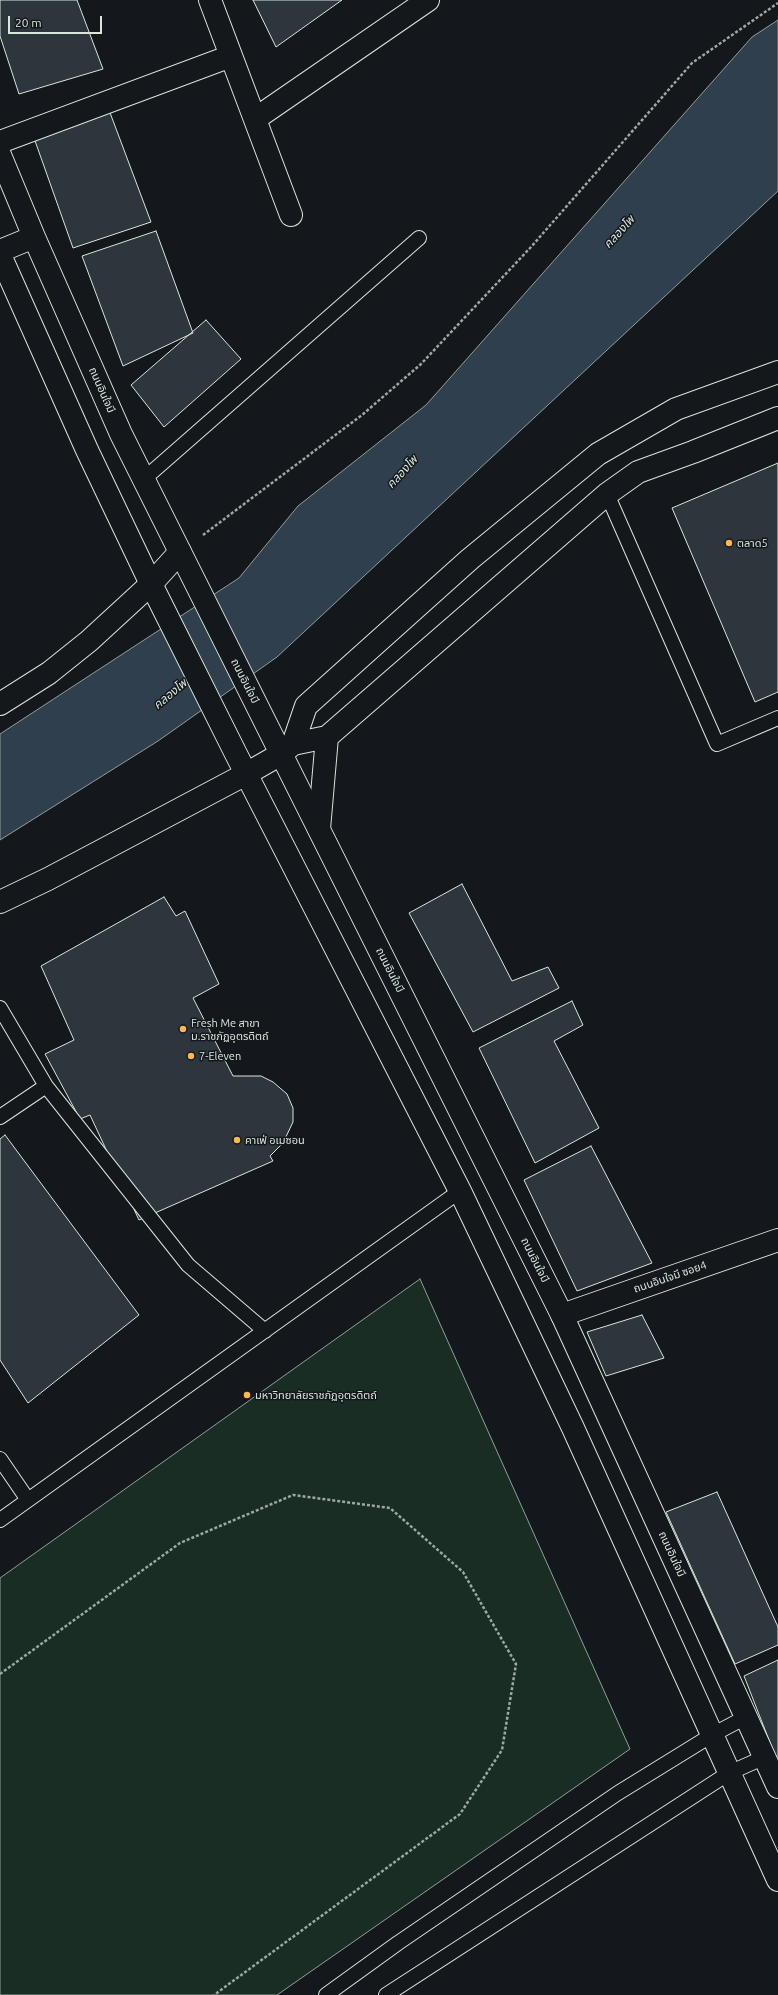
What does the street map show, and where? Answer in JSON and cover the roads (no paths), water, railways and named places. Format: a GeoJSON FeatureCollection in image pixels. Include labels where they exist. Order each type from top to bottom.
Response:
{"type":"FeatureCollection","features":[{"type":"Feature","properties":{"kind":"main road"},"geometry":{"type":"LineString","coordinates":[[210,0],[291,215]]}},
{"type":"Feature","properties":{"kind":"main road"},"geometry":{"type":"LineString","coordinates":[[255,120],[428,0]]}},
{"type":"Feature","properties":{"kind":"main road"},"geometry":{"type":"LineString","coordinates":[[0,142],[231,56]]}},
{"type":"Feature","properties":{"kind":"main road","name":"ถนนอินใจมี"},"geometry":{"type":"LineString","coordinates":[[0,155],[34,237],[121,434],[272,734],[287,749],[319,829],[562,1315],[778,1787]]}},
{"type":"Feature","properties":{"kind":"main road"},"geometry":{"type":"LineString","coordinates":[[0,251],[34,237]]}},
{"type":"Feature","properties":{"kind":"main road"},"geometry":{"type":"LineString","coordinates":[[0,255],[86,450],[246,774],[460,1191],[576,1435],[778,1880]]}},
{"type":"Feature","properties":{"kind":"main road"},"geometry":{"type":"LineString","coordinates":[[287,749],[306,706],[470,559],[598,454],[676,409],[778,372]]}},
{"type":"Feature","properties":{"kind":"main road"},"geometry":{"type":"LineString","coordinates":[[0,902],[48,879],[246,774],[287,749],[327,737],[607,494],[638,472],[778,418]]}},
{"type":"Feature","properties":{"kind":"main road"},"geometry":{"type":"LineString","coordinates":[[0,704],[55,669],[155,590],[180,552]]}},
{"type":"Feature","properties":{"kind":"main road"},"geometry":{"type":"LineString","coordinates":[[319,829],[327,737]]}},
{"type":"Feature","properties":{"kind":"main road","name":"ถนนอินใจมี ซอย4"},"geometry":{"type":"LineString","coordinates":[[562,1315],[778,1240]]}},
{"type":"Feature","properties":{"kind":"lane"},"geometry":{"type":"LineString","coordinates":[[144,479],[419,238]]}},
{"type":"Feature","properties":{"kind":"lane"},"geometry":{"type":"LineString","coordinates":[[607,494],[717,744],[778,718]]}},
{"type":"Feature","properties":{"kind":"lane"},"geometry":{"type":"LineString","coordinates":[[0,1008],[46,1086],[188,1265],[265,1330]]}},
{"type":"Feature","properties":{"kind":"lane"},"geometry":{"type":"LineString","coordinates":[[0,1117],[46,1086]]}},
{"type":"Feature","properties":{"kind":"lane"},"geometry":{"type":"LineString","coordinates":[[0,1520],[460,1191]]}},
{"type":"Feature","properties":{"kind":"lane"},"geometry":{"type":"LineString","coordinates":[[0,1459],[28,1500]]}},
{"type":"Feature","properties":{"kind":"lane"},"geometry":{"type":"LineString","coordinates":[[326,1995],[398,1943],[618,1793],[712,1734],[746,1717]]}},
{"type":"Feature","properties":{"kind":"lane"},"geometry":{"type":"LineString","coordinates":[[386,1995],[730,1773],[765,1757]]}},
{"type":"Feature","properties":{"kind":"water","name":"คลองโพ"},"geometry":{"type":"Polygon","coordinates":[[[778,20],[778,191],[277,657],[158,741],[0,840],[0,734],[239,578],[298,506],[426,405],[752,37],[778,20]]]}},
{"type":"Feature","properties":{"kind":"place","name":"ตลาด5"},"geometry":{"type":"Point","coordinates":[729,543]}},
{"type":"Feature","properties":{"kind":"place","name":"Fresh Me สาขา ม.ราชภัฏอุตรดิตถ์"},"geometry":{"type":"Point","coordinates":[183,1029]}},
{"type":"Feature","properties":{"kind":"place","name":"7-Eleven"},"geometry":{"type":"Point","coordinates":[191,1056]}},
{"type":"Feature","properties":{"kind":"place","name":"คาเฟ่ อเมซอน"},"geometry":{"type":"Point","coordinates":[237,1140]}},
{"type":"Feature","properties":{"kind":"place","name":"มหาวิทยาลัยราชภัฏอุตรดิตถ์"},"geometry":{"type":"Point","coordinates":[247,1395]}}]}
